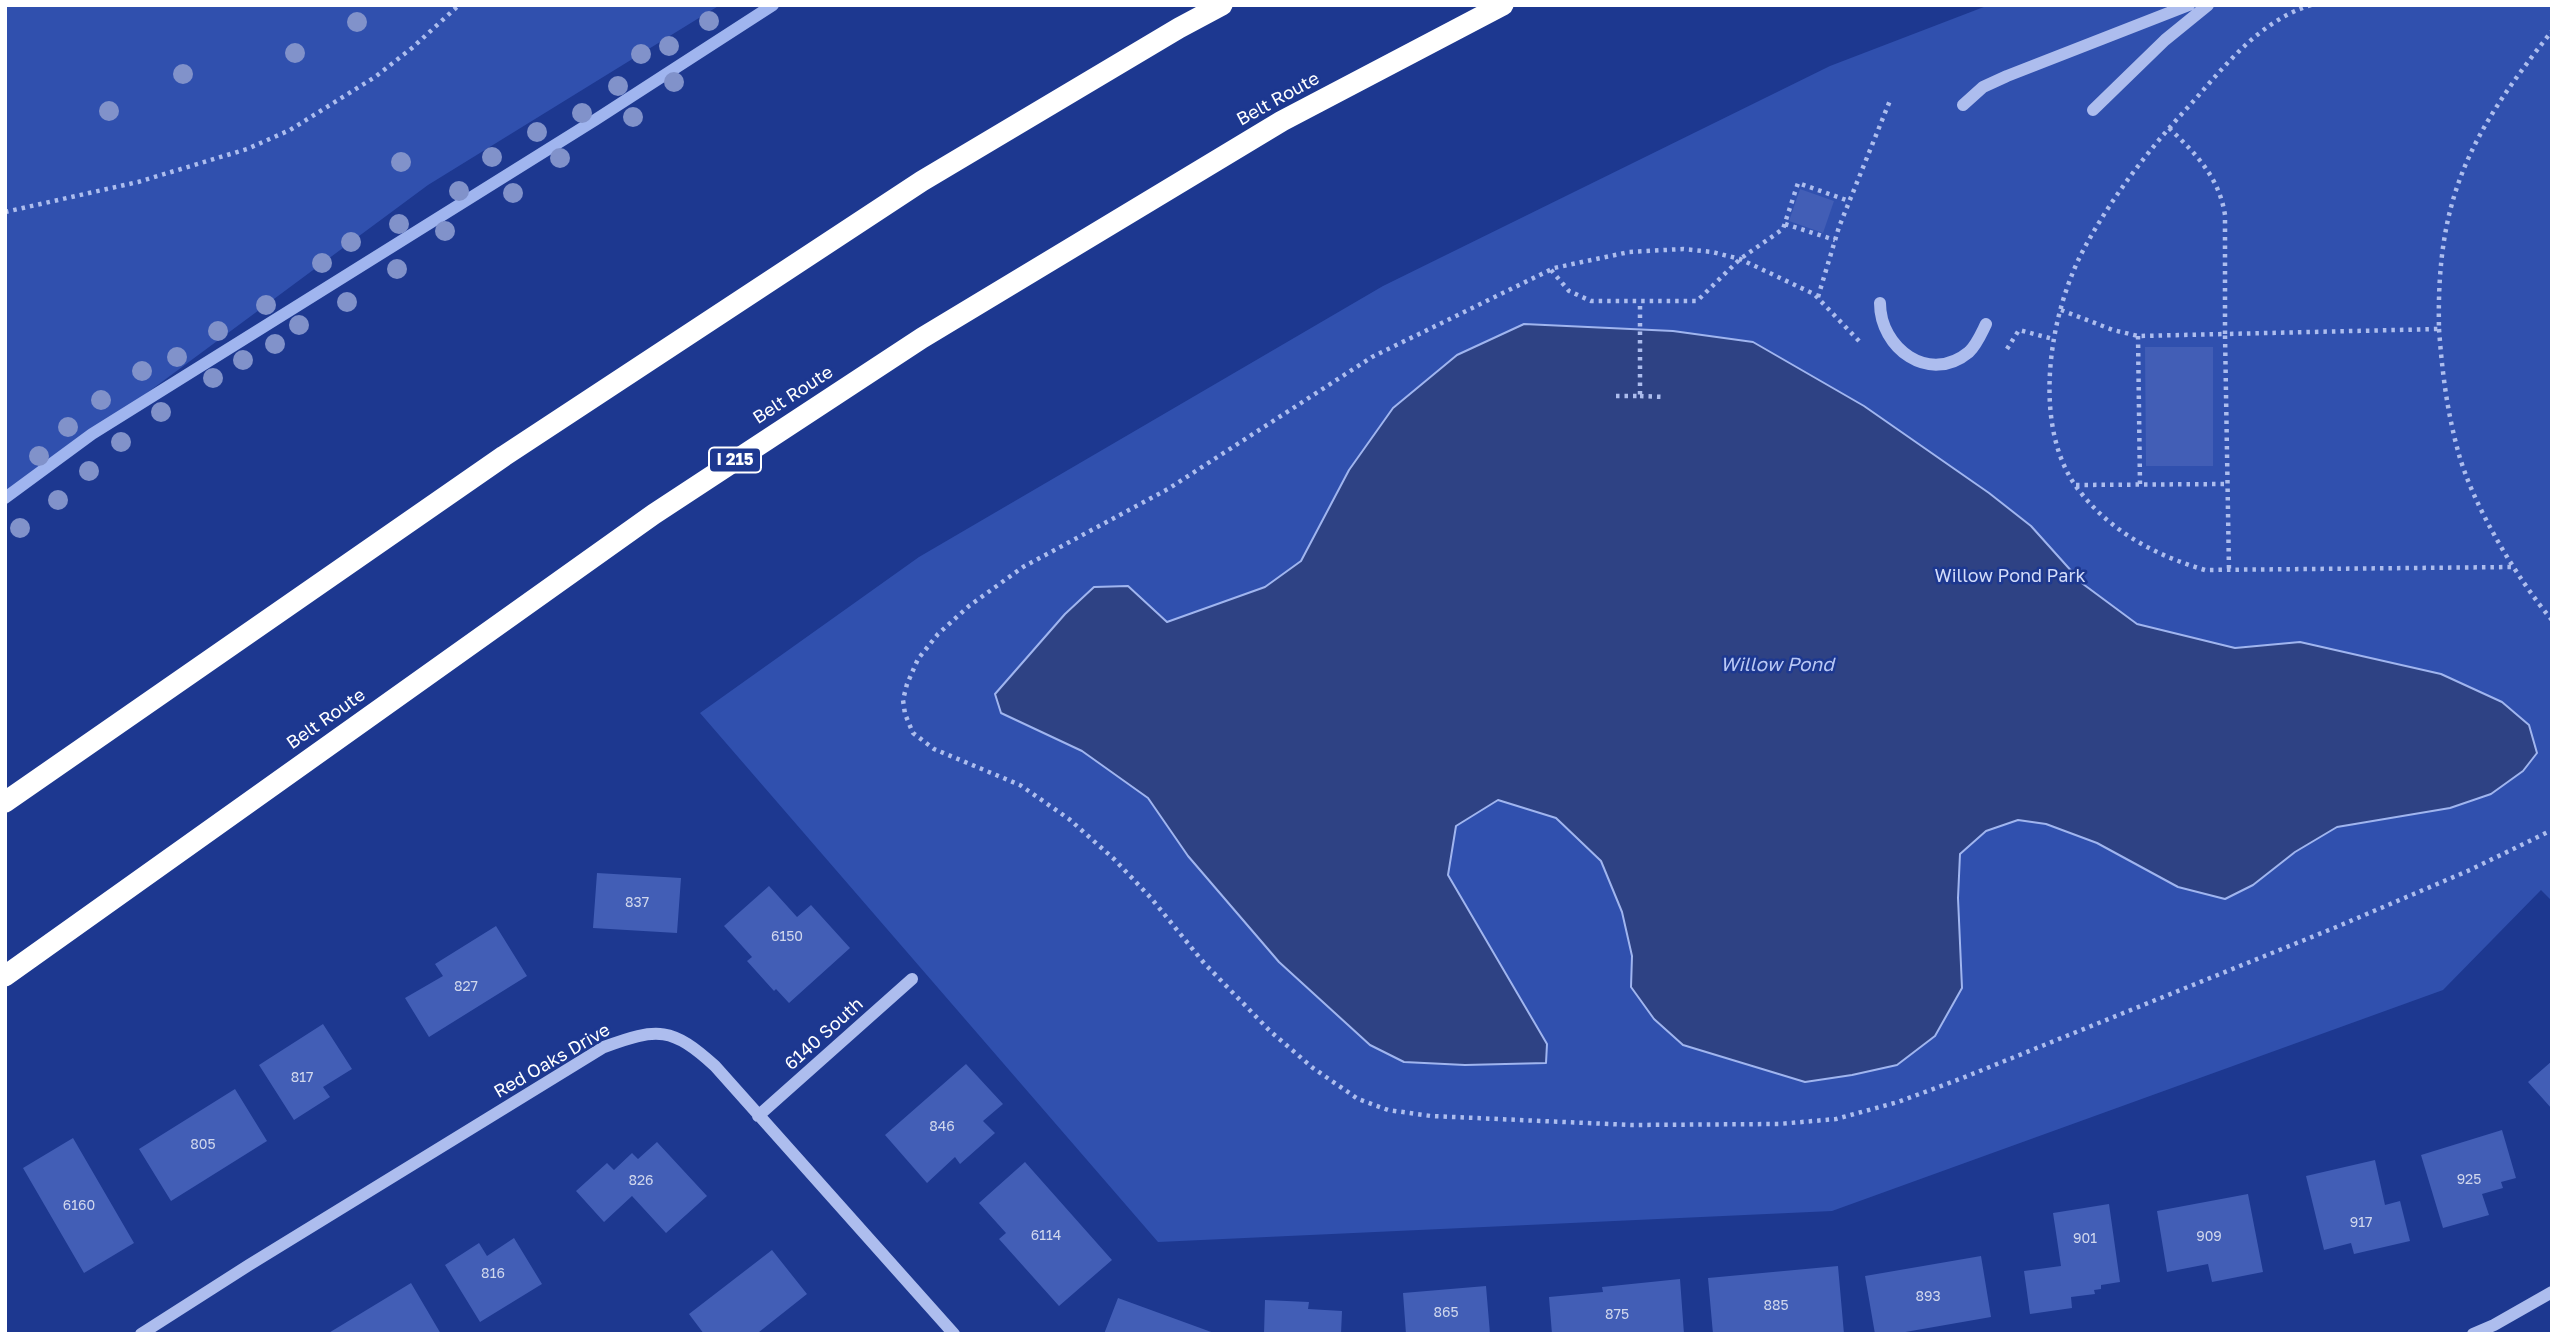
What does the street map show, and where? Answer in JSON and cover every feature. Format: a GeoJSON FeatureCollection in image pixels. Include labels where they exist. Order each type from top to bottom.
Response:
{"type":"FeatureCollection","features":[{"type":"Feature","properties":{"kind":"highway"},"geometry":{"type":"LineString","coordinates":[[5,802],[503,456],[911,188],[1179,28],[1223,5]]}},
{"type":"Feature","properties":{"kind":"highway","name":"Belt Route"},"geometry":{"type":"LineString","coordinates":[[5,976],[654,514],[922,338],[1282,121],[1503,5]]}},
{"type":"Feature","properties":{"kind":"street"},"geometry":{"type":"LineString","coordinates":[[1963,105],[1983,88],[2007,76],[2189,5]]}},
{"type":"Feature","properties":{"kind":"street"},"geometry":{"type":"LineString","coordinates":[[2093,110],[2165,40],[2208,5]]}},
{"type":"Feature","properties":{"kind":"street"},"geometry":{"type":"LineString","coordinates":[[1880,303],[1880,316],[1889,339],[1907,357],[1932,363],[1943,363],[1967,354],[1976,344],[1986,324]]}},
{"type":"Feature","properties":{"kind":"street","name":"6140 South"},"geometry":{"type":"LineString","coordinates":[[758,1116],[912,979]]}},
{"type":"Feature","properties":{"kind":"street","name":"Red Oaks Drive"},"geometry":{"type":"LineString","coordinates":[[141,1334],[604,1047],[638,1035],[660,1033],[678,1038],[695,1048],[715,1066],[954,1334]]}},
{"type":"Feature","properties":{"kind":"street"},"geometry":{"type":"LineString","coordinates":[[2473,1334],[2552,1292]]}},
{"type":"Feature","properties":{"kind":"path"},"geometry":{"type":"LineString","coordinates":[[5,212],[138,182],[247,149],[290,130],[375,77],[459,5]]}},
{"type":"Feature","properties":{"kind":"path"},"geometry":{"type":"LineString","coordinates":[[2311,5],[2270,25],[2238,51],[2147,152],[2113,200],[2085,247],[2067,289],[2053,339],[2051,392],[2055,436],[2064,463],[2079,491],[2101,514],[2135,541],[2170,559],[2205,570],[2515,567]]}},
{"type":"Feature","properties":{"kind":"path"},"geometry":{"type":"LineString","coordinates":[[2552,31],[2488,117],[2470,150],[2452,197],[2441,246],[2439,329],[2442,369],[2459,454],[2474,492],[2515,567],[2552,620]]}},
{"type":"Feature","properties":{"kind":"path"},"geometry":{"type":"LineString","coordinates":[[1818,297],[1849,201],[1891,97]]}},
{"type":"Feature","properties":{"kind":"path"},"geometry":{"type":"LineString","coordinates":[[2169,128],[2207,168],[2222,199],[2225,215],[2229,571]]}},
{"type":"Feature","properties":{"kind":"path"},"geometry":{"type":"LineString","coordinates":[[1551,270],[1561,284],[1578,296],[1602,302],[1697,301],[1740,259],[1783,229],[1798,183],[1849,201]]}},
{"type":"Feature","properties":{"kind":"path"},"geometry":{"type":"LineString","coordinates":[[1785,224],[1835,240]]}},
{"type":"Feature","properties":{"kind":"path"},"geometry":{"type":"LineString","coordinates":[[1865,350],[1854,333],[1818,297],[1740,259],[1683,249],[1629,252],[1551,270],[1372,357],[1168,489],[1023,567],[969,606],[938,634],[918,659],[903,700],[905,714],[914,733],[934,749],[1020,785],[1069,819],[1142,888],[1204,963],[1270,1031],[1313,1068],[1358,1099],[1388,1111],[1431,1116],[1631,1125],[1779,1124],[1836,1119],[1898,1102],[1960,1079],[2334,928],[2470,870],[2552,830]]}},
{"type":"Feature","properties":{"kind":"path"},"geometry":{"type":"LineString","coordinates":[[1640,302],[1640,396]]}},
{"type":"Feature","properties":{"kind":"path"},"geometry":{"type":"LineString","coordinates":[[2061,310],[2113,330],[2138,336],[2439,329]]}},
{"type":"Feature","properties":{"kind":"path"},"geometry":{"type":"LineString","coordinates":[[2005,352],[2019,330],[2053,339]]}},
{"type":"Feature","properties":{"kind":"path"},"geometry":{"type":"LineString","coordinates":[[2138,336],[2140,485]]}},
{"type":"Feature","properties":{"kind":"path"},"geometry":{"type":"LineString","coordinates":[[1616,396],[1664,397]]}},
{"type":"Feature","properties":{"kind":"path"},"geometry":{"type":"LineString","coordinates":[[2076,485],[2228,484]]}},
{"type":"Feature","properties":{"kind":"green space"},"geometry":{"type":"Polygon","coordinates":[[[5,5],[720,5],[428,185],[5,498],[5,5]]]}},
{"type":"Feature","properties":{"kind":"green space","name":"Willow Pond Park"},"geometry":{"type":"Polygon","coordinates":[[[1989,5],[2552,5],[2552,901],[2541,890],[2443,990],[1832,1211],[1158,1242],[700,713],[919,557],[1383,286],[1830,66],[1989,5]]]}},
{"type":"Feature","properties":{"kind":"water","name":"Willow Pond"},"geometry":{"type":"Polygon","coordinates":[[[1524,324],[1673,331],[1753,342],[1864,406],[1989,493],[2031,526],[2083,584],[2137,624],[2235,648],[2300,642],[2441,674],[2502,702],[2529,725],[2537,753],[2523,771],[2491,794],[2450,808],[2337,827],[2295,852],[2253,885],[2225,899],[2178,887],[2097,843],[2046,824],[2018,820],[1986,831],[1960,854],[1958,898],[1962,988],[1935,1036],[1897,1065],[1805,1082],[1683,1045],[1654,1019],[1631,987],[1632,956],[1622,912],[1601,861],[1556,818],[1498,800],[1456,826],[1448,875],[1547,1044],[1546,1063],[1465,1065],[1404,1062],[1370,1045],[1279,962],[1188,856],[1148,798],[1082,751],[1001,713],[995,694],[1065,614],[1094,587],[1128,586],[1167,622],[1265,587],[1301,561],[1349,470],[1393,408],[1457,355],[1524,324]]]}},
{"type":"Feature","properties":{"kind":"building"},"geometry":{"type":"Polygon","coordinates":[[[1800,189],[1834,201],[1823,233],[1789,221],[1800,189]]]}},
{"type":"Feature","properties":{"kind":"building"},"geometry":{"type":"Polygon","coordinates":[[[2145,347],[2213,347],[2213,466],[2146,466],[2145,347]]]}},
{"type":"Feature","properties":{"kind":"building"},"geometry":{"type":"Polygon","coordinates":[[[597,873],[681,878],[677,933],[593,928],[597,873]]]}},
{"type":"Feature","properties":{"kind":"building"},"geometry":{"type":"Polygon","coordinates":[[[769,886],[797,917],[811,905],[850,948],[789,1003],[776,989],[774,991],[747,961],[752,957],[724,926],[769,886]]]}},
{"type":"Feature","properties":{"kind":"building"},"geometry":{"type":"Polygon","coordinates":[[[496,926],[527,976],[429,1037],[405,998],[443,976],[435,964],[496,926]]]}},
{"type":"Feature","properties":{"kind":"building"},"geometry":{"type":"Polygon","coordinates":[[[323,1024],[352,1069],[323,1087],[330,1097],[294,1120],[259,1065],[323,1024]]]}},
{"type":"Feature","properties":{"kind":"building"},"geometry":{"type":"Polygon","coordinates":[[[2552,1061],[2552,1109],[2528,1082],[2552,1061]]]}},
{"type":"Feature","properties":{"kind":"building"},"geometry":{"type":"Polygon","coordinates":[[[966,1064],[1003,1104],[983,1121],[995,1133],[960,1164],[955,1157],[927,1183],[885,1135],[966,1064]]]}},
{"type":"Feature","properties":{"kind":"building"},"geometry":{"type":"Polygon","coordinates":[[[235,1089],[267,1141],[171,1201],[139,1149],[235,1089]]]}},
{"type":"Feature","properties":{"kind":"building"},"geometry":{"type":"Polygon","coordinates":[[[2502,1130],[2516,1178],[2501,1182],[2503,1188],[2482,1194],[2489,1215],[2443,1228],[2421,1155],[2502,1130]]]}},
{"type":"Feature","properties":{"kind":"building"},"geometry":{"type":"Polygon","coordinates":[[[73,1138],[134,1243],[84,1273],[23,1168],[73,1138]]]}},
{"type":"Feature","properties":{"kind":"building"},"geometry":{"type":"Polygon","coordinates":[[[657,1142],[707,1196],[666,1233],[632,1196],[604,1222],[576,1191],[607,1163],[614,1170],[632,1153],[638,1159],[657,1142]]]}},
{"type":"Feature","properties":{"kind":"building"},"geometry":{"type":"Polygon","coordinates":[[[2375,1160],[2385,1205],[2400,1201],[2410,1241],[2354,1254],[2351,1243],[2324,1250],[2306,1176],[2375,1160]]]}},
{"type":"Feature","properties":{"kind":"building"},"geometry":{"type":"Polygon","coordinates":[[[1025,1162],[1112,1260],[1059,1306],[999,1239],[1006,1233],[979,1203],[1025,1162]]]}},
{"type":"Feature","properties":{"kind":"building"},"geometry":{"type":"Polygon","coordinates":[[[2248,1194],[2263,1272],[2212,1282],[2208,1264],[2167,1272],[2157,1211],[2248,1194]]]}},
{"type":"Feature","properties":{"kind":"building"},"geometry":{"type":"Polygon","coordinates":[[[2109,1204],[2120,1282],[2101,1285],[2101,1289],[2094,1290],[2095,1294],[2071,1297],[2072,1308],[2030,1314],[2024,1271],[2061,1266],[2053,1213],[2109,1204]]]}},
{"type":"Feature","properties":{"kind":"building"},"geometry":{"type":"Polygon","coordinates":[[[514,1238],[542,1284],[480,1322],[445,1265],[479,1243],[487,1256],[514,1238]]]}},
{"type":"Feature","properties":{"kind":"building"},"geometry":{"type":"Polygon","coordinates":[[[772,1250],[807,1294],[759,1332],[761,1334],[704,1334],[689,1314],[772,1250]]]}},
{"type":"Feature","properties":{"kind":"building"},"geometry":{"type":"Polygon","coordinates":[[[1981,1256],[1991,1317],[1894,1334],[1875,1334],[1865,1276],[1981,1256]]]}},
{"type":"Feature","properties":{"kind":"building"},"geometry":{"type":"Polygon","coordinates":[[[1838,1266],[1844,1334],[1713,1334],[1708,1278],[1838,1266]]]}},
{"type":"Feature","properties":{"kind":"building"},"geometry":{"type":"Polygon","coordinates":[[[1680,1279],[1684,1334],[1552,1334],[1549,1297],[1603,1292],[1602,1287],[1680,1279]]]}},
{"type":"Feature","properties":{"kind":"building"},"geometry":{"type":"Polygon","coordinates":[[[411,1283],[441,1334],[327,1334],[411,1283]]]}},
{"type":"Feature","properties":{"kind":"building"},"geometry":{"type":"Polygon","coordinates":[[[1486,1286],[1490,1334],[1406,1334],[1403,1293],[1486,1286]]]}},
{"type":"Feature","properties":{"kind":"building"},"geometry":{"type":"Polygon","coordinates":[[[1118,1298],[1214,1333],[1214,1334],[1104,1334],[1118,1298]]]}},
{"type":"Feature","properties":{"kind":"building"},"geometry":{"type":"Polygon","coordinates":[[[1265,1300],[1309,1302],[1308,1309],[1342,1311],[1341,1334],[1264,1334],[1265,1300]]]}},
{"type":"Feature","properties":{"kind":"waterway"},"geometry":{"type":"LineString","coordinates":[[5,498],[92,434],[595,120],[773,5]]}}]}
